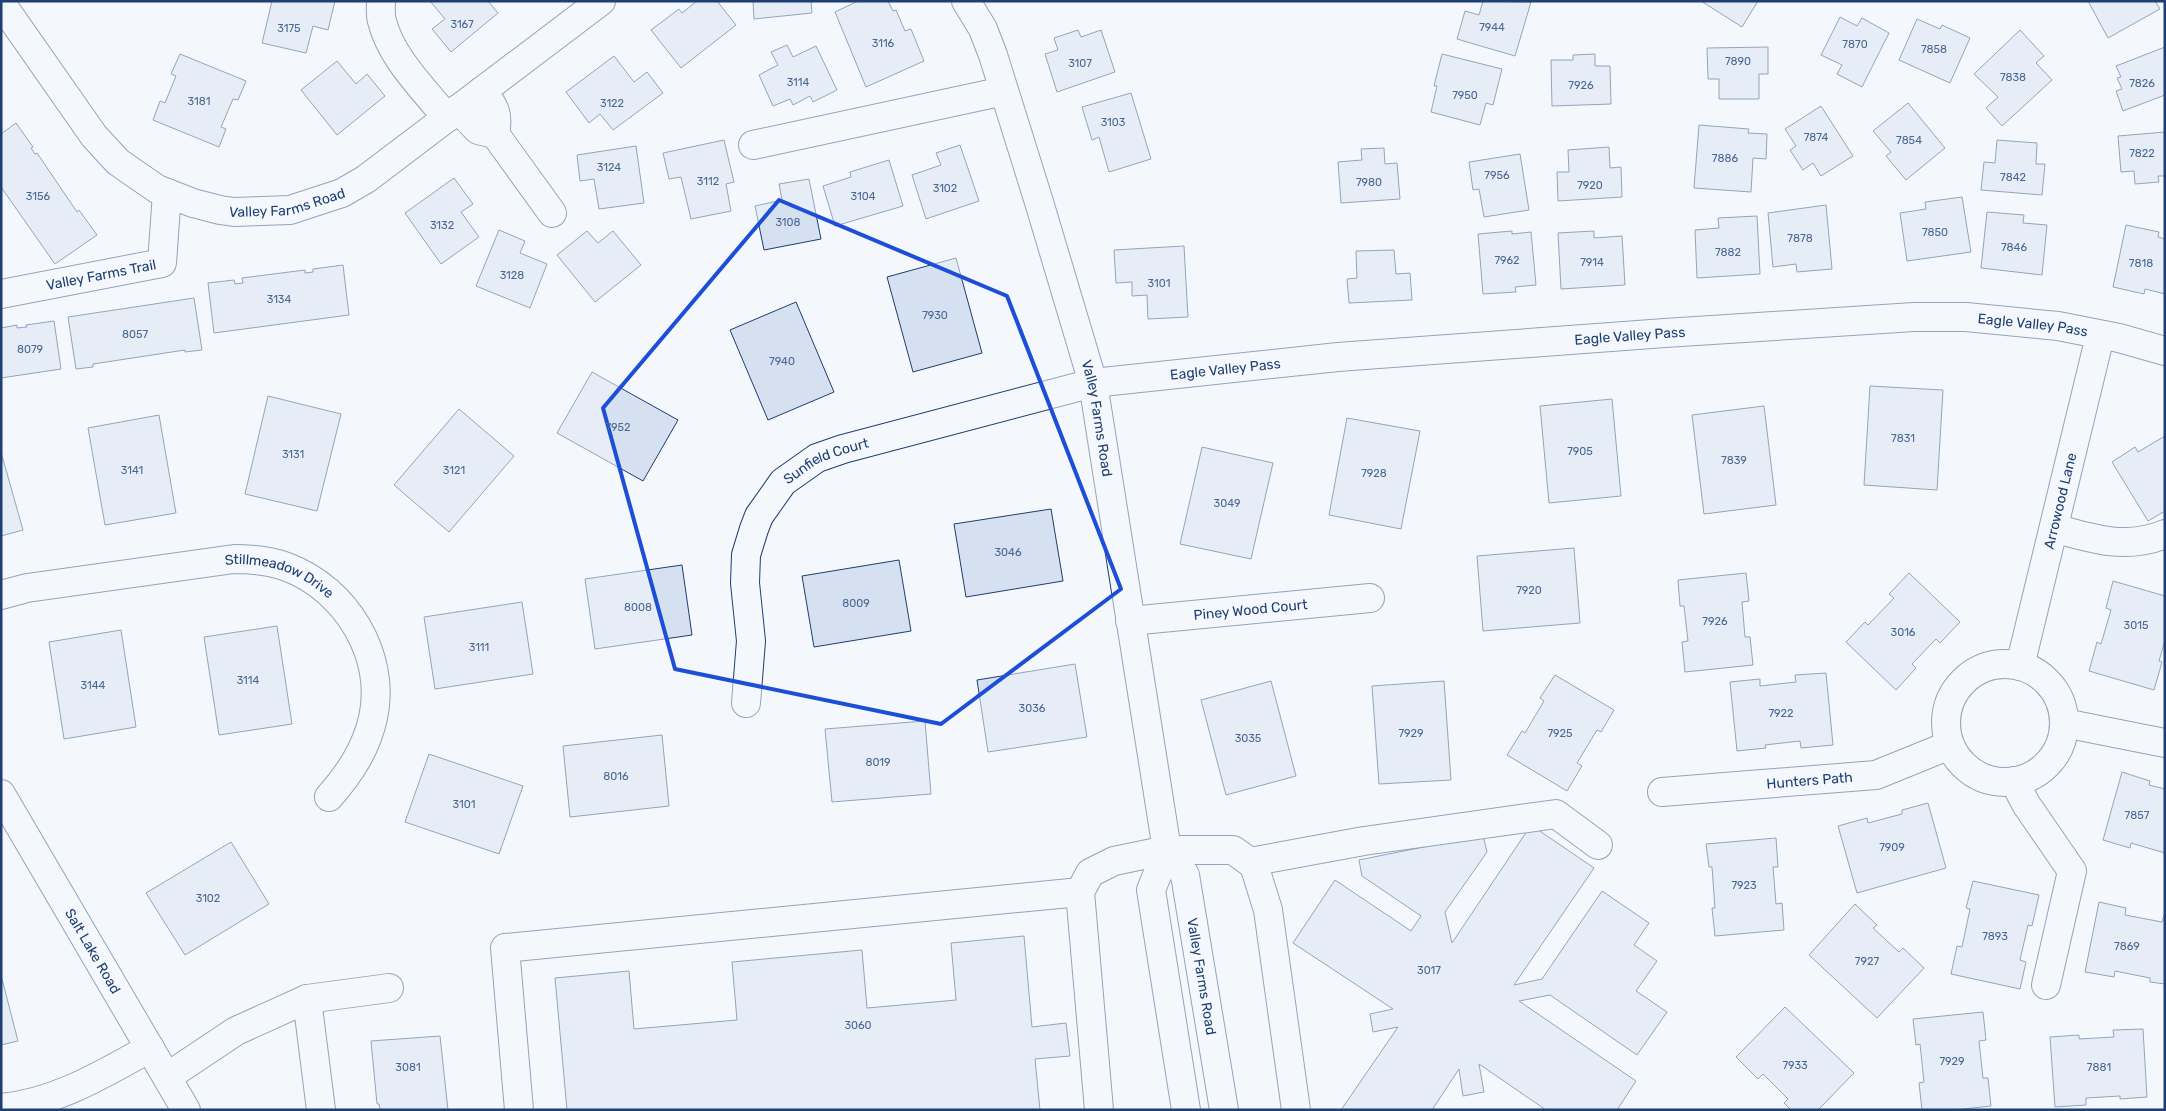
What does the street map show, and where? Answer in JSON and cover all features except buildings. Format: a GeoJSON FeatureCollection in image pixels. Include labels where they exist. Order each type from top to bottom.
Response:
{"type":"FeatureCollection","features":[{"type":"Feature","properties":{"kind":"street"},"geometry":{"type":"LineString","coordinates":[[381,1],[381,20],[390,41],[402,61],[453,113],[478,130],[495,134],[552,213]]}},
{"type":"Feature","properties":{"kind":"street","name":"Valley Farms Road"},"geometry":{"type":"LineString","coordinates":[[1,3],[94,136],[122,165],[147,183],[167,193],[200,205],[227,211],[290,210],[342,193],[366,179],[602,1]]}},
{"type":"Feature","properties":{"kind":"street","name":"Valley Farms Road"},"geometry":{"type":"LineString","coordinates":[[966,1],[988,43],[1004,91],[1093,383],[1167,850],[1185,875],[1224,1110]]}},
{"type":"Feature","properties":{"kind":"street"},"geometry":{"type":"LineString","coordinates":[[482,91],[492,104],[498,118],[495,134]]}},
{"type":"Feature","properties":{"kind":"street"},"geometry":{"type":"LineString","coordinates":[[753,145],[1004,91]]}},
{"type":"Feature","properties":{"kind":"street","name":"Valley Farms Trail"},"geometry":{"type":"LineString","coordinates":[[1,294],[162,263],[167,193]]}},
{"type":"Feature","properties":{"kind":"street","name":"Eagle Valley Pass"},"geometry":{"type":"LineString","coordinates":[[1093,383],[1338,357],[1914,317],[1966,317],[2058,326],[2100,336],[2119,338],[2165,350]]}},
{"type":"Feature","properties":{"kind":"street","name":"Arrowood Lane"},"geometry":{"type":"LineString","coordinates":[[2020,666],[2100,336]]}},
{"type":"Feature","properties":{"kind":"street","name":"Sunfield Court"},"geometry":{"type":"LineString","coordinates":[[746,703],[751,641],[745,582],[746,555],[759,516],[783,482],[817,458],[843,449],[1093,383]]}},
{"type":"Feature","properties":{"kind":"street"},"geometry":{"type":"LineString","coordinates":[[2054,528],[2104,542],[2132,543],[2165,534]]}},
{"type":"Feature","properties":{"kind":"street","name":"Stillmeadow Drive"},"geometry":{"type":"LineString","coordinates":[[1,595],[27,588],[234,559],[248,559],[286,567],[311,580],[332,595],[350,615],[368,651],[374,677],[374,711],[366,741],[361,754],[328,797]]}},
{"type":"Feature","properties":{"kind":"street","name":"Piney Wood Court"},"geometry":{"type":"LineString","coordinates":[[1130,621],[1370,598]]}},
{"type":"Feature","properties":{"kind":"street"},"geometry":{"type":"LineString","coordinates":[[2009,664],[2020,666],[2038,674],[2052,686],[2061,704],[2064,723],[2060,743],[2050,761],[2034,774],[2014,781],[1995,781],[1976,774],[1960,762],[1950,745],[1946,729],[1949,703],[1968,676],[1988,666],[2009,664]]}},
{"type":"Feature","properties":{"kind":"street"},"geometry":{"type":"LineString","coordinates":[[2064,723],[2165,743]]}},
{"type":"Feature","properties":{"kind":"street","name":"Hunters Path"},"geometry":{"type":"LineString","coordinates":[[1662,792],[1876,775],[1950,745]]}},
{"type":"Feature","properties":{"kind":"street"},"geometry":{"type":"LineString","coordinates":[[2014,781],[2026,804],[2072,871],[2046,984]]}},
{"type":"Feature","properties":{"kind":"street","name":"Salt Lake Road"},"geometry":{"type":"LineString","coordinates":[[1,794],[186,1110]]}},
{"type":"Feature","properties":{"kind":"street"},"geometry":{"type":"LineString","coordinates":[[1250,862],[1364,841],[1556,814],[1598,845]]}},
{"type":"Feature","properties":{"kind":"street"},"geometry":{"type":"LineString","coordinates":[[1167,850],[1151,890],[1186,1110]]}},
{"type":"Feature","properties":{"kind":"street"},"geometry":{"type":"LineString","coordinates":[[1099,1110],[1080,892],[1090,872],[1114,861],[1167,850],[1233,850],[1254,865],[1268,910],[1296,1110]]}},
{"type":"Feature","properties":{"kind":"street"},"geometry":{"type":"LineString","coordinates":[[519,1110],[506,948],[1080,892]]}},
{"type":"Feature","properties":{"kind":"street"},"geometry":{"type":"LineString","coordinates":[[167,1077],[236,1031],[307,998],[389,988]]}},
{"type":"Feature","properties":{"kind":"street"},"geometry":{"type":"LineString","coordinates":[[307,998],[321,1110]]}},
{"type":"Feature","properties":{"kind":"street"},"geometry":{"type":"LineString","coordinates":[[1,1108],[17,1106],[62,1094],[150,1048]]}},
{"type":"Feature","properties":{"kind":"highlighted area"},"geometry":{"type":"Polygon","coordinates":[[[779,200],[1007,296],[1121,589],[941,724],[675,669],[603,408],[779,200]]]}}]}
